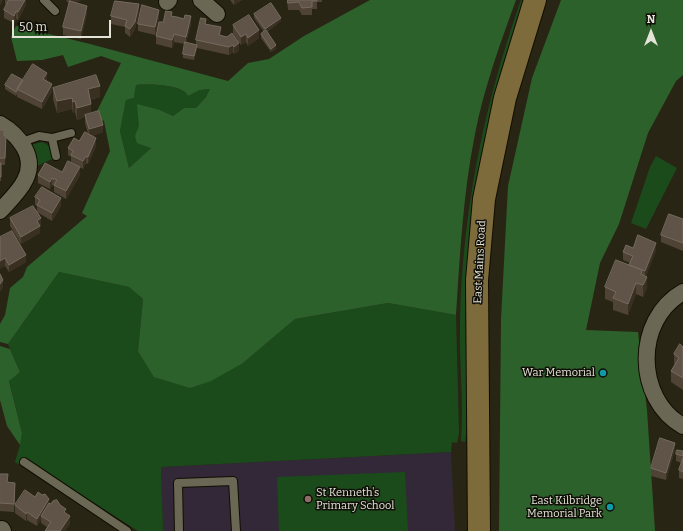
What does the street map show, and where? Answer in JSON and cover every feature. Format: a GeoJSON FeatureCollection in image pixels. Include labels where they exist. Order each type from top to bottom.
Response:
{"type":"FeatureCollection","features":[{"type":"Feature","properties":{"kind":"main road","name":"East Mains Road"},"geometry":{"type":"LineString","coordinates":[[479,531],[478,280],[484,199],[505,98],[535,0]]}},
{"type":"Feature","properties":{"kind":"street"},"geometry":{"type":"LineString","coordinates":[[201,0],[217,14]]}},
{"type":"Feature","properties":{"kind":"street"},"geometry":{"type":"LineString","coordinates":[[0,124],[22,142],[28,156],[29,168],[25,180],[0,212]]}},
{"type":"Feature","properties":{"kind":"street"},"geometry":{"type":"LineString","coordinates":[[683,292],[668,304],[650,330],[646,360],[649,385],[668,414],[683,426]]}},
{"type":"Feature","properties":{"kind":"lane"},"geometry":{"type":"LineString","coordinates":[[44,0],[55,11]]}},
{"type":"Feature","properties":{"kind":"lane"},"geometry":{"type":"LineString","coordinates":[[22,142],[40,136],[52,138],[71,133]]}},
{"type":"Feature","properties":{"kind":"lane"},"geometry":{"type":"LineString","coordinates":[[52,138],[56,156]]}},
{"type":"Feature","properties":{"kind":"lane"},"geometry":{"type":"LineString","coordinates":[[24,462],[127,531]]}},
{"type":"Feature","properties":{"kind":"lane"},"geometry":{"type":"LineString","coordinates":[[178,531],[178,483],[233,481],[236,531]]}},
{"type":"Feature","properties":{"kind":"shaded area","name":"St Kenneth's Primary School"},"geometry":{"type":"Polygon","coordinates":[[[451,452],[455,531],[163,531],[161,467],[451,452]]]}},
{"type":"Feature","properties":{"kind":"green space"},"geometry":{"type":"Polygon","coordinates":[[[370,0],[516,0],[498,50],[475,134],[465,202],[456,315],[388,303],[295,319],[243,363],[211,381],[190,388],[154,377],[138,351],[143,299],[129,287],[59,272],[8,344],[0,342],[0,324],[5,315],[10,288],[23,277],[27,267],[87,216],[82,213],[110,151],[104,121],[94,117],[121,63],[101,56],[68,67],[63,55],[42,60],[17,61],[11,37],[16,26],[228,81],[248,63],[269,59],[304,36],[370,0]],[[136,85],[134,98],[126,100],[120,131],[129,168],[151,148],[137,143],[135,136],[139,126],[137,104],[160,110],[173,116],[184,108],[196,108],[206,97],[210,89],[200,90],[188,96],[185,92],[173,87],[136,85]]]}},
{"type":"Feature","properties":{"kind":"green space"},"geometry":{"type":"Polygon","coordinates":[[[521,0],[526,0],[514,33],[465,442],[461,441],[462,412],[460,323],[465,241],[470,200],[477,159],[496,79],[521,0]]]}},
{"type":"Feature","properties":{"kind":"green space"},"geometry":{"type":"Polygon","coordinates":[[[561,0],[683,0],[683,75],[676,81],[648,133],[619,224],[600,263],[586,330],[638,332],[647,410],[655,531],[499,531],[501,319],[508,186],[532,78],[561,0]]]}},
{"type":"Feature","properties":{"kind":"green space"},"geometry":{"type":"Polygon","coordinates":[[[136,85],[172,87],[185,92],[188,96],[200,90],[211,89],[196,108],[184,108],[173,116],[160,110],[152,147],[129,168],[120,131],[126,100],[134,98],[136,85]]]}},
{"type":"Feature","properties":{"kind":"green space"},"geometry":{"type":"Polygon","coordinates":[[[42,142],[47,144],[50,148],[52,159],[35,167],[31,145],[42,142]]]}},
{"type":"Feature","properties":{"kind":"green space"},"geometry":{"type":"Polygon","coordinates":[[[656,156],[677,168],[646,229],[631,223],[650,167],[656,156]]]}},
{"type":"Feature","properties":{"kind":"green space"},"geometry":{"type":"Polygon","coordinates":[[[59,272],[129,287],[143,299],[138,351],[243,363],[295,319],[388,303],[456,315],[459,433],[457,443],[452,442],[451,452],[161,467],[163,531],[138,531],[24,458],[18,464],[15,462],[22,433],[9,380],[20,372],[8,344],[59,272]]]}},
{"type":"Feature","properties":{"kind":"green space"},"geometry":{"type":"Polygon","coordinates":[[[0,346],[10,349],[20,372],[9,381],[22,433],[20,445],[7,426],[0,400],[0,346]]]}},
{"type":"Feature","properties":{"kind":"green space"},"geometry":{"type":"Polygon","coordinates":[[[405,472],[408,531],[279,531],[277,477],[405,472]]]}},
{"type":"Feature","properties":{"kind":"building"},"geometry":{"type":"Polygon","coordinates":[[[9,0],[25,0],[14,16],[4,10],[9,0]]]}},
{"type":"Feature","properties":{"kind":"building"},"geometry":{"type":"Polygon","coordinates":[[[288,0],[317,1],[312,1],[312,7],[302,8],[299,2],[288,3],[288,0]]]}},
{"type":"Feature","properties":{"kind":"building"},"geometry":{"type":"Polygon","coordinates":[[[70,1],[87,6],[81,31],[63,27],[70,1]]]}},
{"type":"Feature","properties":{"kind":"building"},"geometry":{"type":"Polygon","coordinates":[[[115,1],[139,4],[135,22],[130,29],[125,26],[127,20],[111,16],[115,1]]]}},
{"type":"Feature","properties":{"kind":"building"},"geometry":{"type":"Polygon","coordinates":[[[271,3],[281,18],[265,29],[254,14],[271,3]]]}},
{"type":"Feature","properties":{"kind":"building"},"geometry":{"type":"Polygon","coordinates":[[[142,5],[159,10],[155,27],[138,24],[142,5]]]}},
{"type":"Feature","properties":{"kind":"building"},"geometry":{"type":"Polygon","coordinates":[[[166,11],[172,12],[171,16],[184,19],[185,15],[191,16],[186,37],[174,34],[172,40],[156,36],[159,22],[163,22],[166,11]]]}},
{"type":"Feature","properties":{"kind":"building"},"geometry":{"type":"Polygon","coordinates":[[[249,15],[259,30],[248,38],[246,34],[241,37],[233,25],[249,15]]]}},
{"type":"Feature","properties":{"kind":"building"},"geometry":{"type":"Polygon","coordinates":[[[201,18],[206,19],[205,24],[221,27],[219,35],[227,37],[232,33],[239,43],[234,47],[233,45],[229,47],[196,40],[201,18]]]}},
{"type":"Feature","properties":{"kind":"building"},"geometry":{"type":"Polygon","coordinates":[[[266,30],[276,45],[271,49],[261,34],[266,30]]]}},
{"type":"Feature","properties":{"kind":"building"},"geometry":{"type":"Polygon","coordinates":[[[185,42],[197,45],[194,56],[183,54],[185,42]]]}},
{"type":"Feature","properties":{"kind":"building"},"geometry":{"type":"Polygon","coordinates":[[[33,64],[47,73],[43,79],[52,84],[42,102],[17,89],[33,64]]]}},
{"type":"Feature","properties":{"kind":"building"},"geometry":{"type":"Polygon","coordinates":[[[12,74],[23,80],[16,92],[5,85],[12,74]]]}},
{"type":"Feature","properties":{"kind":"building"},"geometry":{"type":"Polygon","coordinates":[[[96,75],[100,86],[88,89],[91,104],[77,108],[75,101],[73,102],[72,98],[57,101],[53,88],[96,75]]]}},
{"type":"Feature","properties":{"kind":"building"},"geometry":{"type":"Polygon","coordinates":[[[99,111],[103,125],[89,129],[85,115],[99,111]]]}},
{"type":"Feature","properties":{"kind":"building"},"geometry":{"type":"Polygon","coordinates":[[[0,130],[4,130],[4,136],[6,136],[5,158],[0,158],[0,130]]]}},
{"type":"Feature","properties":{"kind":"building"},"geometry":{"type":"Polygon","coordinates":[[[85,132],[96,138],[88,157],[86,156],[83,161],[71,155],[73,151],[68,148],[74,138],[79,141],[85,132]]]}},
{"type":"Feature","properties":{"kind":"building"},"geometry":{"type":"Polygon","coordinates":[[[68,161],[80,167],[66,191],[54,185],[57,180],[52,178],[50,182],[38,175],[45,163],[62,172],[68,161]]]}},
{"type":"Feature","properties":{"kind":"building"},"geometry":{"type":"Polygon","coordinates":[[[1,163],[1,177],[0,177],[1,163]]]}},
{"type":"Feature","properties":{"kind":"building"},"geometry":{"type":"Polygon","coordinates":[[[42,187],[61,198],[52,213],[37,205],[40,200],[35,197],[42,187]]]}},
{"type":"Feature","properties":{"kind":"building"},"geometry":{"type":"Polygon","coordinates":[[[33,206],[41,218],[37,221],[40,226],[21,237],[10,218],[33,206]]]}},
{"type":"Feature","properties":{"kind":"building"},"geometry":{"type":"Polygon","coordinates":[[[669,214],[683,219],[683,243],[661,235],[669,214]]]}},
{"type":"Feature","properties":{"kind":"building"},"geometry":{"type":"Polygon","coordinates":[[[12,231],[26,255],[9,265],[5,258],[0,261],[0,237],[12,231]]]}},
{"type":"Feature","properties":{"kind":"building"},"geometry":{"type":"Polygon","coordinates":[[[638,235],[656,243],[645,271],[629,265],[633,256],[623,252],[626,245],[633,248],[638,235]]]}},
{"type":"Feature","properties":{"kind":"building"},"geometry":{"type":"Polygon","coordinates":[[[616,260],[642,270],[641,274],[647,277],[643,285],[636,283],[628,304],[613,298],[616,292],[605,287],[616,260]]]}},
{"type":"Feature","properties":{"kind":"building"},"geometry":{"type":"Polygon","coordinates":[[[0,274],[3,280],[0,284],[0,274]]]}},
{"type":"Feature","properties":{"kind":"building"},"geometry":{"type":"Polygon","coordinates":[[[680,344],[683,347],[683,378],[671,371],[679,358],[674,354],[680,344]]]}},
{"type":"Feature","properties":{"kind":"building"},"geometry":{"type":"Polygon","coordinates":[[[660,438],[675,443],[666,473],[651,468],[660,438]]]}},
{"type":"Feature","properties":{"kind":"building"},"geometry":{"type":"Polygon","coordinates":[[[677,450],[683,451],[683,456],[676,454],[677,450]]]}},
{"type":"Feature","properties":{"kind":"building"},"geometry":{"type":"Polygon","coordinates":[[[683,458],[683,472],[679,470],[683,458]]]}},
{"type":"Feature","properties":{"kind":"building"},"geometry":{"type":"Polygon","coordinates":[[[0,474],[8,474],[7,482],[15,483],[14,504],[0,503],[0,474]]]}},
{"type":"Feature","properties":{"kind":"building"},"geometry":{"type":"Polygon","coordinates":[[[25,490],[35,497],[38,492],[42,495],[45,494],[49,499],[37,519],[27,512],[26,514],[15,505],[25,490]]]}},
{"type":"Feature","properties":{"kind":"building"},"geometry":{"type":"Polygon","coordinates":[[[57,500],[60,505],[66,509],[64,512],[70,516],[60,531],[45,531],[51,522],[41,516],[49,503],[51,504],[53,501],[57,500]]]}},
{"type":"Feature","properties":{"kind":"place","name":"War Memorial"},"geometry":{"type":"Point","coordinates":[603,373]}},
{"type":"Feature","properties":{"kind":"place","name":"St Kenneth's Primary School"},"geometry":{"type":"Point","coordinates":[308,499]}},
{"type":"Feature","properties":{"kind":"place","name":"East Kilbridge Memorial Park"},"geometry":{"type":"Point","coordinates":[610,507]}}]}
